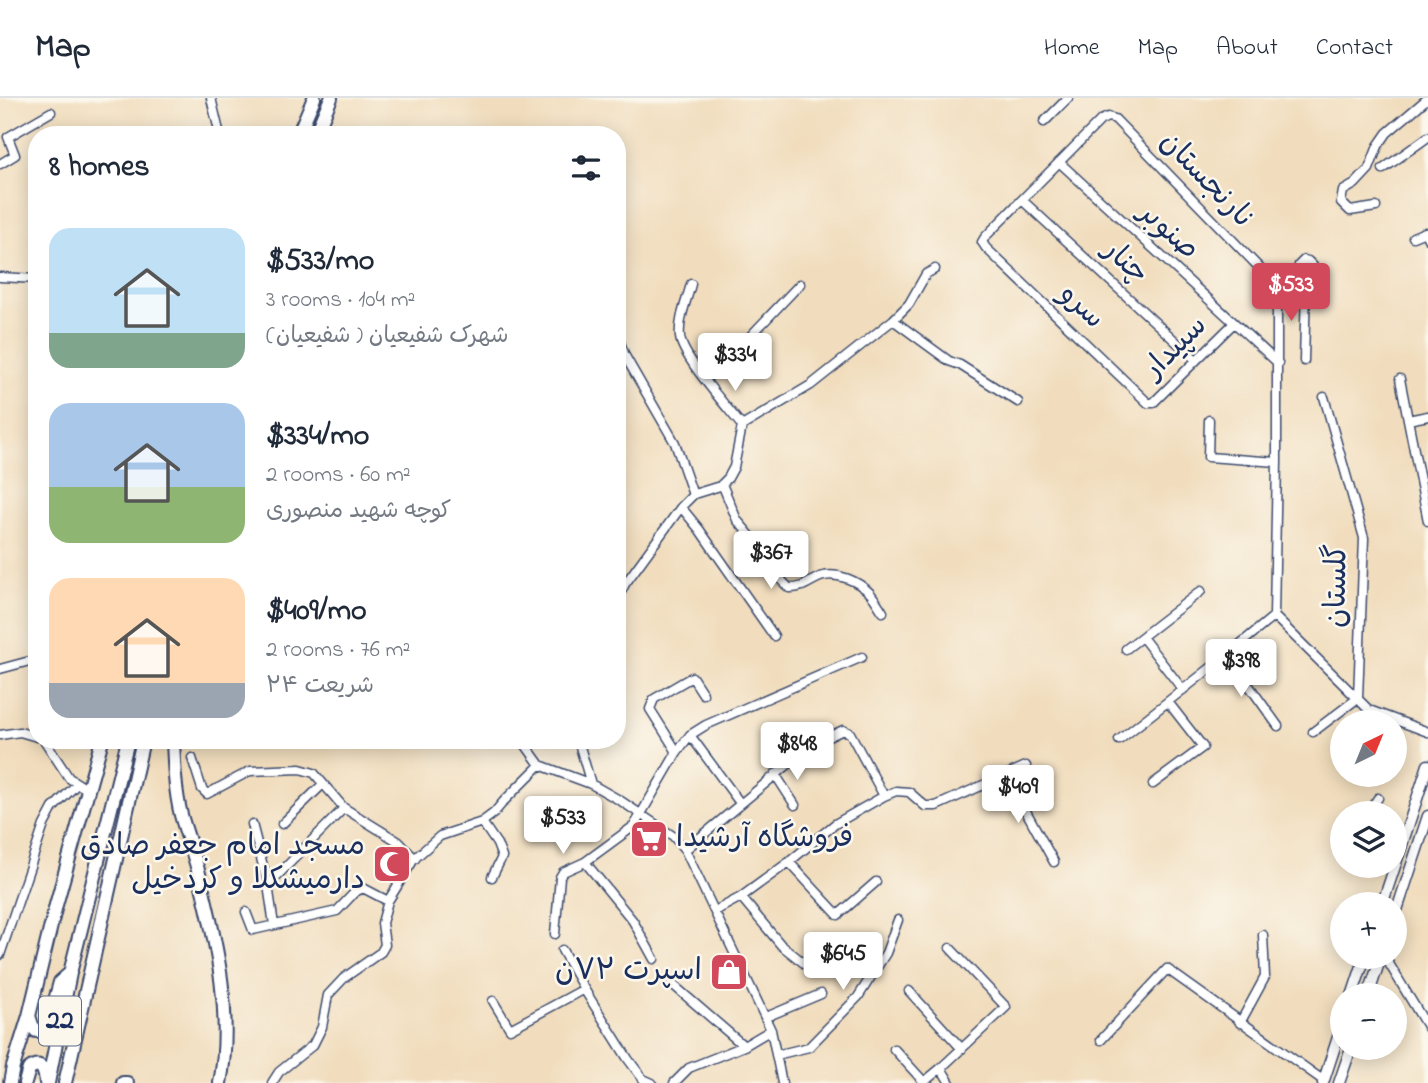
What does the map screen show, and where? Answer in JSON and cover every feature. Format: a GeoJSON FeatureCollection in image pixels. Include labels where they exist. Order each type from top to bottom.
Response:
{"type":"FeatureCollection","features":[{"type":"Feature","properties":{"kind":"highway"},"geometry":{"type":"LineString","coordinates":[[302,126],[314,98]]}},
{"type":"Feature","properties":{"kind":"highway"},"geometry":{"type":"LineString","coordinates":[[319,126],[331,98]]}},
{"type":"Feature","properties":{"kind":"highway","name":"22"},"geometry":{"type":"LineString","coordinates":[[9,1083],[29,1016],[83,787],[98,749]]}},
{"type":"Feature","properties":{"kind":"highway","name":"22"},"geometry":{"type":"LineString","coordinates":[[47,1083],[70,973],[126,749]]}},
{"type":"Feature","properties":{"kind":"highway"},"geometry":{"type":"LineString","coordinates":[[65,1083],[141,749]]}},
{"type":"Feature","properties":{"kind":"highway"},"geometry":{"type":"LineString","coordinates":[[174,749],[180,813],[201,880],[220,978],[225,1027],[220,1083]]}},
{"type":"Feature","properties":{"kind":"highway"},"geometry":{"type":"LineString","coordinates":[[29,1016],[36,1031],[44,1031],[48,1026],[60,982],[70,973]]}},
{"type":"Feature","properties":{"kind":"highway"},"geometry":{"type":"LineString","coordinates":[[25,1083],[29,1069],[35,1065],[45,1071],[47,1083]]}},
{"type":"Feature","properties":{"kind":"main road"},"geometry":{"type":"LineString","coordinates":[[1407,823],[1428,765]]}},
{"type":"Feature","properties":{"kind":"main road"},"geometry":{"type":"LineString","coordinates":[[1403,892],[1428,816]]}},
{"type":"Feature","properties":{"kind":"main road"},"geometry":{"type":"LineString","coordinates":[[1323,1082],[1330,1060]]}},
{"type":"Feature","properties":{"kind":"main road"},"geometry":{"type":"LineString","coordinates":[[1339,1083],[1347,1060]]}},
{"type":"Feature","properties":{"kind":"street"},"geometry":{"type":"LineString","coordinates":[[211,98],[218,126]]}},
{"type":"Feature","properties":{"kind":"street"},"geometry":{"type":"LineString","coordinates":[[1045,122],[1068,98]]}},
{"type":"Feature","properties":{"kind":"street"},"geometry":{"type":"LineString","coordinates":[[1376,207],[1350,211],[1341,202],[1343,191],[1355,184],[1369,169],[1378,146],[1387,133],[1428,98]]}},
{"type":"Feature","properties":{"kind":"street"},"geometry":{"type":"LineString","coordinates":[[0,164],[15,155],[8,137],[51,112]]}},
{"type":"Feature","properties":{"kind":"street","name":"نارنجستان"},"geometry":{"type":"LineString","coordinates":[[982,242],[1101,120],[1108,117],[1115,119],[1276,285]]}},
{"type":"Feature","properties":{"kind":"street"},"geometry":{"type":"LineString","coordinates":[[1383,169],[1428,136]]}},
{"type":"Feature","properties":{"kind":"street","name":"صنوبر"},"geometry":{"type":"LineString","coordinates":[[1059,162],[1278,363]]}},
{"type":"Feature","properties":{"kind":"street","name":"چنار"},"geometry":{"type":"LineString","coordinates":[[1022,200],[1196,360]]}},
{"type":"Feature","properties":{"kind":"street"},"geometry":{"type":"LineString","coordinates":[[1413,237],[1425,232],[1428,239]]}},
{"type":"Feature","properties":{"kind":"street","name":"سرو"},"geometry":{"type":"LineString","coordinates":[[982,242],[1148,403]]}},
{"type":"Feature","properties":{"kind":"street"},"geometry":{"type":"LineString","coordinates":[[1304,260],[1313,266],[1311,284],[1306,286],[1299,282],[1300,262],[1304,260]]}},
{"type":"Feature","properties":{"kind":"street"},"geometry":{"type":"LineString","coordinates":[[626,583],[681,507],[693,495],[720,486],[728,478],[734,467],[743,426],[811,385],[893,320],[909,304],[926,274],[935,269]]}},
{"type":"Feature","properties":{"kind":"street"},"geometry":{"type":"LineString","coordinates":[[1299,273],[1288,272],[1276,285],[1278,363],[1274,616],[1369,710],[1428,732]]}},
{"type":"Feature","properties":{"kind":"street"},"geometry":{"type":"LineString","coordinates":[[0,277],[28,279]]}},
{"type":"Feature","properties":{"kind":"street"},"geometry":{"type":"LineString","coordinates":[[691,284],[682,317],[680,338],[689,357],[743,426]]}},
{"type":"Feature","properties":{"kind":"street"},"geometry":{"type":"LineString","coordinates":[[706,379],[800,284]]}},
{"type":"Feature","properties":{"kind":"street"},"geometry":{"type":"LineString","coordinates":[[1304,361],[1306,286]]}},
{"type":"Feature","properties":{"kind":"street"},"geometry":{"type":"LineString","coordinates":[[893,320],[949,361],[960,365],[1018,402]]}},
{"type":"Feature","properties":{"kind":"street","name":"سپیدار"},"geometry":{"type":"LineString","coordinates":[[1148,403],[1153,403],[1234,323]]}},
{"type":"Feature","properties":{"kind":"street"},"geometry":{"type":"LineString","coordinates":[[626,358],[675,443],[693,495]]}},
{"type":"Feature","properties":{"kind":"street"},"geometry":{"type":"LineString","coordinates":[[1400,379],[1428,521]]}},
{"type":"Feature","properties":{"kind":"street","name":"گلستان"},"geometry":{"type":"LineString","coordinates":[[1324,397],[1364,538],[1358,698]]}},
{"type":"Feature","properties":{"kind":"street"},"geometry":{"type":"LineString","coordinates":[[1408,420],[1428,415]]}},
{"type":"Feature","properties":{"kind":"street"},"geometry":{"type":"LineString","coordinates":[[1209,419],[1208,457],[1277,462]]}},
{"type":"Feature","properties":{"kind":"street"},"geometry":{"type":"LineString","coordinates":[[722,484],[737,520],[759,546],[774,558],[782,581],[789,588],[798,589],[820,577],[833,574],[852,580],[869,592],[883,612]]}},
{"type":"Feature","properties":{"kind":"street"},"geometry":{"type":"LineString","coordinates":[[681,507],[774,636]]}},
{"type":"Feature","properties":{"kind":"street"},"geometry":{"type":"LineString","coordinates":[[1126,649],[1201,591]]}},
{"type":"Feature","properties":{"kind":"street"},"geometry":{"type":"LineString","coordinates":[[1119,740],[1274,616]]}},
{"type":"Feature","properties":{"kind":"street"},"geometry":{"type":"LineString","coordinates":[[1142,637],[1183,690]]}},
{"type":"Feature","properties":{"kind":"street"},"geometry":{"type":"LineString","coordinates":[[1227,655],[1278,726]]}},
{"type":"Feature","properties":{"kind":"street"},"geometry":{"type":"LineString","coordinates":[[555,934],[560,877],[634,826],[677,752],[690,735],[706,725],[862,657]]}},
{"type":"Feature","properties":{"kind":"street"},"geometry":{"type":"LineString","coordinates":[[0,669],[28,661]]}},
{"type":"Feature","properties":{"kind":"street"},"geometry":{"type":"LineString","coordinates":[[677,752],[650,709],[654,699],[692,677],[703,694]]}},
{"type":"Feature","properties":{"kind":"street"},"geometry":{"type":"LineString","coordinates":[[1313,732],[1358,698]]}},
{"type":"Feature","properties":{"kind":"street"},"geometry":{"type":"LineString","coordinates":[[1153,784],[1203,747],[1168,702]]}},
{"type":"Feature","properties":{"kind":"street"},"geometry":{"type":"LineString","coordinates":[[685,850],[817,742],[844,730],[850,733],[884,796]]}},
{"type":"Feature","properties":{"kind":"street"},"geometry":{"type":"LineString","coordinates":[[0,735],[20,732],[28,734]]}},
{"type":"Feature","properties":{"kind":"street"},"geometry":{"type":"LineString","coordinates":[[690,735],[740,803]]}},
{"type":"Feature","properties":{"kind":"street"},"geometry":{"type":"LineString","coordinates":[[0,955],[44,825],[53,808],[83,787],[69,778],[50,749]]}},
{"type":"Feature","properties":{"kind":"street"},"geometry":{"type":"LineString","coordinates":[[528,749],[540,765],[591,784],[642,814],[673,836],[685,850],[766,1017],[782,1083]]}},
{"type":"Feature","properties":{"kind":"street"},"geometry":{"type":"LineString","coordinates":[[581,749],[591,784]]}},
{"type":"Feature","properties":{"kind":"street"},"geometry":{"type":"LineString","coordinates":[[192,758],[202,789],[207,794],[250,771],[300,769],[314,773],[344,808],[399,842],[415,859]]}},
{"type":"Feature","properties":{"kind":"street"},"geometry":{"type":"LineString","coordinates":[[272,1083],[279,1072],[313,1045],[322,1027],[328,995],[344,978],[381,953],[385,945],[382,923],[388,901],[415,859],[440,836],[482,822],[494,813],[540,765]]}},
{"type":"Feature","properties":{"kind":"street"},"geometry":{"type":"LineString","coordinates":[[715,911],[741,897],[835,824],[884,796],[896,791],[909,792],[925,806],[936,806],[1026,766]]}},
{"type":"Feature","properties":{"kind":"street"},"geometry":{"type":"LineString","coordinates":[[775,774],[795,805]]}},
{"type":"Feature","properties":{"kind":"street"},"geometry":{"type":"LineString","coordinates":[[1006,775],[1054,862]]}},
{"type":"Feature","properties":{"kind":"street"},"geometry":{"type":"LineString","coordinates":[[282,824],[323,784]]}},
{"type":"Feature","properties":{"kind":"street"},"geometry":{"type":"LineString","coordinates":[[268,885],[344,808]]}},
{"type":"Feature","properties":{"kind":"street"},"geometry":{"type":"LineString","coordinates":[[482,822],[497,844],[502,857],[492,877]]}},
{"type":"Feature","properties":{"kind":"street"},"geometry":{"type":"LineString","coordinates":[[252,824],[268,885],[274,925]]}},
{"type":"Feature","properties":{"kind":"street"},"geometry":{"type":"LineString","coordinates":[[585,862],[633,921],[654,959]]}},
{"type":"Feature","properties":{"kind":"street"},"geometry":{"type":"LineString","coordinates":[[789,862],[838,915],[876,882]]}},
{"type":"Feature","properties":{"kind":"street"},"geometry":{"type":"LineString","coordinates":[[246,912],[253,930],[337,911],[355,892],[363,888],[388,901]]}},
{"type":"Feature","properties":{"kind":"street"},"geometry":{"type":"LineString","coordinates":[[741,897],[780,945],[814,971]]}},
{"type":"Feature","properties":{"kind":"street"},"geometry":{"type":"LineString","coordinates":[[776,1055],[809,1047],[858,997],[886,953],[898,920]]}},
{"type":"Feature","properties":{"kind":"street"},"geometry":{"type":"LineString","coordinates":[[1240,1023],[1265,977],[1263,934]]}},
{"type":"Feature","properties":{"kind":"street"},"geometry":{"type":"LineString","coordinates":[[894,1049],[924,1082],[1006,1007],[950,948]]}},
{"type":"Feature","properties":{"kind":"street"},"geometry":{"type":"LineString","coordinates":[[562,950],[628,1059],[643,1079],[652,1083]]}},
{"type":"Feature","properties":{"kind":"street"},"geometry":{"type":"LineString","coordinates":[[1101,1040],[1167,969],[1323,1082]]}},
{"type":"Feature","properties":{"kind":"street"},"geometry":{"type":"LineString","coordinates":[[1391,969],[1428,1028]]}},
{"type":"Feature","properties":{"kind":"street"},"geometry":{"type":"LineString","coordinates":[[671,984],[744,1046]]}},
{"type":"Feature","properties":{"kind":"street"},"geometry":{"type":"LineString","coordinates":[[493,1001],[510,1028],[584,989]]}},
{"type":"Feature","properties":{"kind":"street"},"geometry":{"type":"LineString","coordinates":[[909,991],[961,1049]]}},
{"type":"Feature","properties":{"kind":"street"},"geometry":{"type":"LineString","coordinates":[[766,1017],[821,994]]}},
{"type":"Feature","properties":{"kind":"street"},"geometry":{"type":"LineString","coordinates":[[674,1083],[690,1068],[744,1046],[771,1030]]}},
{"type":"Feature","properties":{"kind":"street"},"geometry":{"type":"LineString","coordinates":[[941,1068],[950,1083]]}},
{"type":"Feature","properties":{"kind":"place","name":"فروشگاه آرشیدا"},"geometry":{"type":"Point","coordinates":[649,839]}},
{"type":"Feature","properties":{"kind":"place","name":"مسجد امام جعفر صادق دارمیشکلا و کردخیل"},"geometry":{"type":"Point","coordinates":[392,864]}},
{"type":"Feature","properties":{"kind":"place","name":"اسپرت ۷۲ن"},"geometry":{"type":"Point","coordinates":[729,972]}}]}
